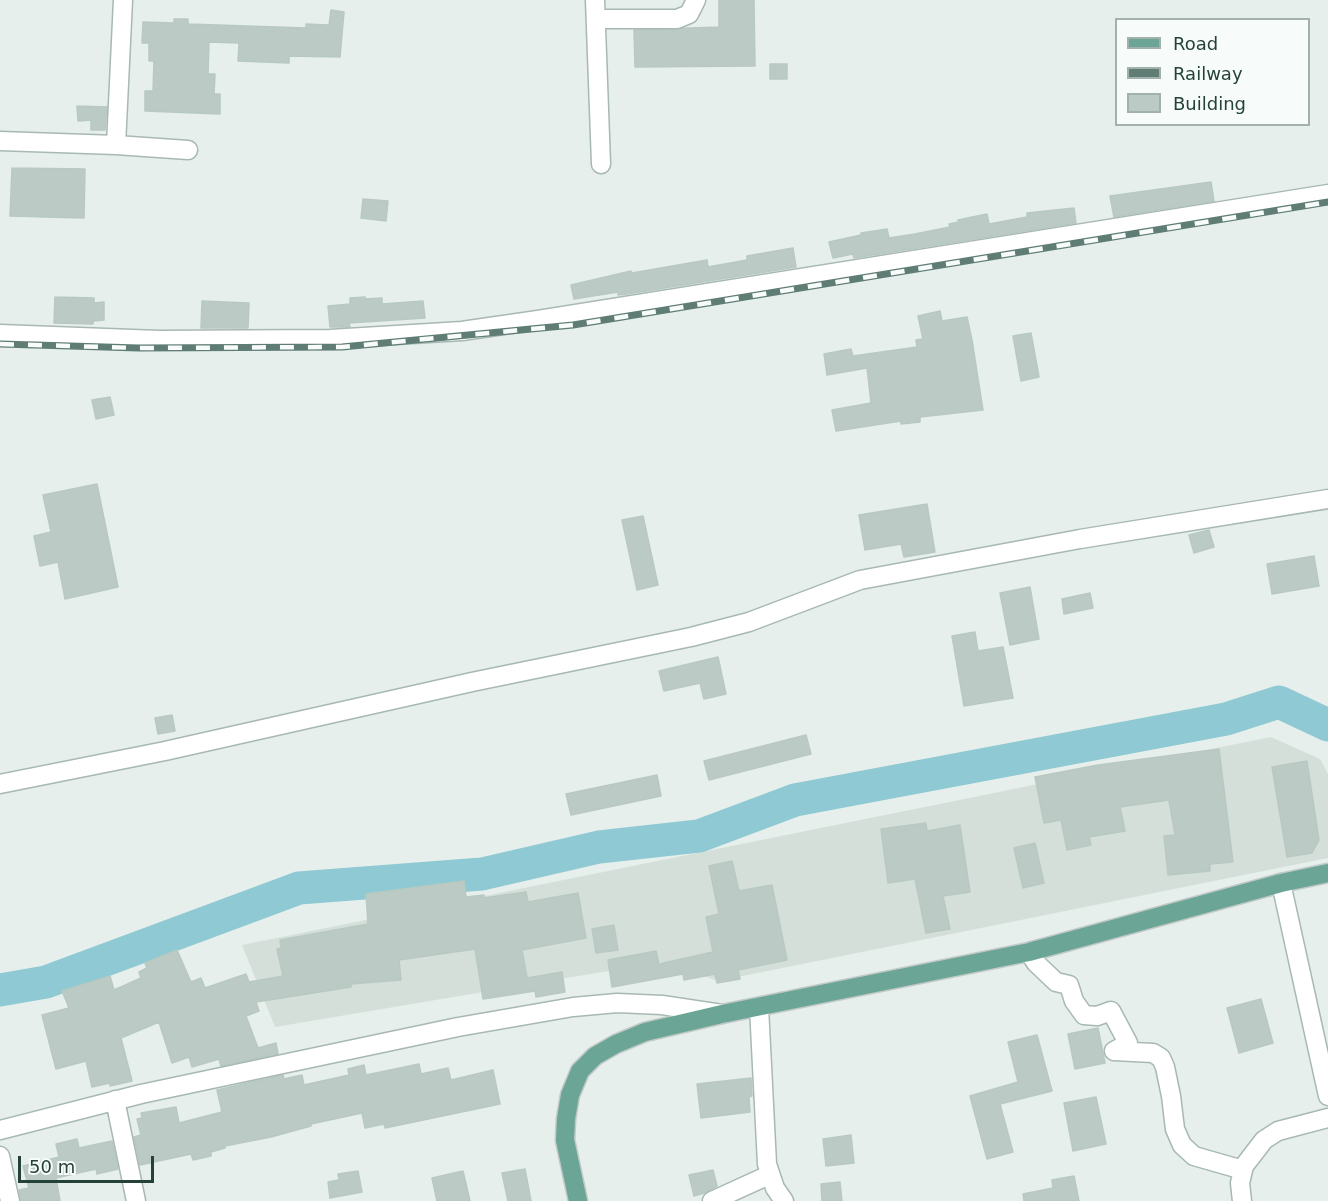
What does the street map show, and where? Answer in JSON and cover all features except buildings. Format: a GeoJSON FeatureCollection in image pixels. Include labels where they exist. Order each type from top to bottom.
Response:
{"type":"FeatureCollection","features":[{"type":"Feature","properties":{"kind":"main road"},"geometry":{"type":"LineString","coordinates":[[578,1201],[565,1140],[570,1095],[580,1071],[595,1056],[616,1044],[645,1032],[722,1014],[1029,952],[1281,883],[1328,873]]}},
{"type":"Feature","properties":{"kind":"street"},"geometry":{"type":"LineString","coordinates":[[116,145],[123,0]]}},
{"type":"Feature","properties":{"kind":"street"},"geometry":{"type":"LineString","coordinates":[[595,0],[601,164]]}},
{"type":"Feature","properties":{"kind":"street"},"geometry":{"type":"LineString","coordinates":[[597,19],[678,19],[689,14],[696,0]]}},
{"type":"Feature","properties":{"kind":"street"},"geometry":{"type":"LineString","coordinates":[[0,141],[188,150]]}},
{"type":"Feature","properties":{"kind":"street"},"geometry":{"type":"LineString","coordinates":[[0,334],[171,340],[330,339],[462,331],[1328,194]]}},
{"type":"Feature","properties":{"kind":"street"},"geometry":{"type":"LineString","coordinates":[[0,784],[165,752],[472,682],[692,637],[749,622],[860,580],[1091,537],[1328,499]]}},
{"type":"Feature","properties":{"kind":"street"},"geometry":{"type":"LineString","coordinates":[[1281,883],[1328,1096]]}},
{"type":"Feature","properties":{"kind":"street"},"geometry":{"type":"LineString","coordinates":[[1029,952],[1036,963],[1056,982],[1069,985],[1074,1001],[1084,1015],[1097,1016],[1111,1011],[1128,1043],[1113,1051],[1153,1053],[1161,1058],[1165,1067],[1175,1129],[1182,1145],[1194,1156],[1243,1170]]}},
{"type":"Feature","properties":{"kind":"street"},"geometry":{"type":"LineString","coordinates":[[0,1130],[115,1101],[458,1026],[573,1007],[616,1003],[662,1005],[722,1014]]}},
{"type":"Feature","properties":{"kind":"street"},"geometry":{"type":"LineString","coordinates":[[759,1007],[769,1175],[784,1201]]}},
{"type":"Feature","properties":{"kind":"street"},"geometry":{"type":"LineString","coordinates":[[115,1101],[136,1201]]}},
{"type":"Feature","properties":{"kind":"street"},"geometry":{"type":"LineString","coordinates":[[1242,1201],[1240,1183],[1243,1170],[1256,1147],[1278,1131],[1328,1118]]}},
{"type":"Feature","properties":{"kind":"street"},"geometry":{"type":"LineString","coordinates":[[0,1156],[10,1201]]}},
{"type":"Feature","properties":{"kind":"street"},"geometry":{"type":"LineString","coordinates":[[712,1201],[769,1175]]}},
{"type":"Feature","properties":{"kind":"shaded area"},"geometry":{"type":"Polygon","coordinates":[[[1271,737],[1320,759],[1328,774],[1328,858],[718,981],[662,962],[275,1027],[242,945],[1271,737]]]}},
{"type":"Feature","properties":{"kind":"waterway"},"geometry":{"type":"LineString","coordinates":[[0,990],[46,982],[299,888],[482,874],[599,847],[699,836],[795,800],[1226,719],[1279,702],[1328,725]]}},
{"type":"Feature","properties":{"kind":"railway"},"geometry":{"type":"LineString","coordinates":[[0,344],[139,348],[342,347],[573,325],[1328,202]]}}]}
